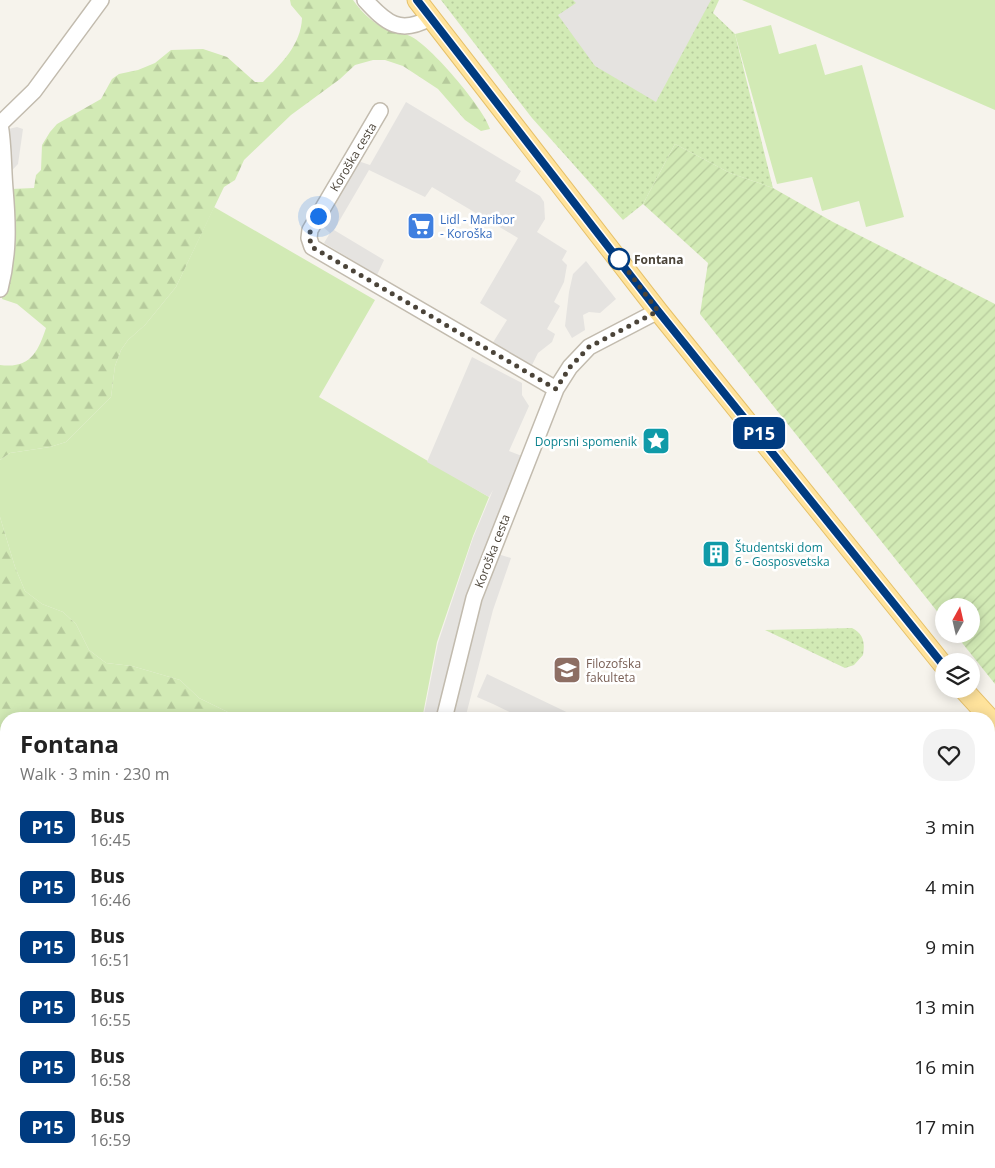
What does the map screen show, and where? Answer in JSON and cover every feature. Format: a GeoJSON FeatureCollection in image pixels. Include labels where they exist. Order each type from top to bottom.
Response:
{"type":"FeatureCollection","features":[{"type":"Feature","properties":{"kind":"main road"},"geometry":{"type":"LineString","coordinates":[[417,0],[658,311],[935,655]]}},
{"type":"Feature","properties":{"kind":"main road"},"geometry":{"type":"LineString","coordinates":[[971,698],[984,712]]}},
{"type":"Feature","properties":{"kind":"street"},"geometry":{"type":"LineString","coordinates":[[0,289],[6,262],[9,228],[4,145],[0,124],[34,91],[101,0]]}},
{"type":"Feature","properties":{"kind":"street"},"geometry":{"type":"LineString","coordinates":[[365,0],[385,19],[402,27],[417,25],[430,18]]}},
{"type":"Feature","properties":{"kind":"street","name":"Koroška cesta"},"geometry":{"type":"LineString","coordinates":[[380,111],[310,230],[309,238],[312,247],[556,389]]}},
{"type":"Feature","properties":{"kind":"street","name":"Koroška cesta"},"geometry":{"type":"LineString","coordinates":[[446,712],[474,598],[556,389],[570,367],[589,347],[658,311]]}},
{"type":"Feature","properties":{"kind":"green space"},"geometry":{"type":"Polygon","coordinates":[[[290,0],[353,0],[365,14],[380,26],[408,35],[419,42],[430,51],[467,92],[490,129],[481,131],[465,120],[438,89],[403,66],[385,60],[373,60],[355,65],[340,79],[291,115],[244,160],[235,180],[224,187],[176,287],[145,325],[128,340],[121,350],[115,366],[111,397],[66,442],[50,447],[10,453],[0,460],[0,365],[10,366],[19,364],[31,357],[40,344],[46,328],[17,304],[2,299],[6,281],[11,189],[34,188],[36,175],[41,170],[42,145],[57,124],[101,99],[112,79],[119,74],[138,70],[155,63],[171,50],[203,49],[227,57],[255,82],[263,82],[289,53],[301,28],[302,18],[291,5],[290,0]]]}},
{"type":"Feature","properties":{"kind":"green space"},"geometry":{"type":"Polygon","coordinates":[[[441,0],[719,0],[713,13],[735,34],[773,188],[730,173],[675,144],[643,204],[623,220],[532,118],[441,0]]]}},
{"type":"Feature","properties":{"kind":"green space"},"geometry":{"type":"Polygon","coordinates":[[[742,0],[995,0],[995,110],[742,0]]]}},
{"type":"Feature","properties":{"kind":"green space"},"geometry":{"type":"Polygon","coordinates":[[[771,25],[779,54],[816,44],[825,75],[862,65],[904,217],[866,227],[859,201],[822,211],[812,177],[777,184],[735,34],[771,25]]]}},
{"type":"Feature","properties":{"kind":"green space"},"geometry":{"type":"Polygon","coordinates":[[[675,144],[730,173],[773,188],[833,222],[995,304],[995,684],[980,665],[980,653],[970,653],[962,643],[980,643],[980,598],[935,598],[935,609],[700,314],[708,263],[643,204],[675,144]]]}},
{"type":"Feature","properties":{"kind":"green space"},"geometry":{"type":"Polygon","coordinates":[[[214,207],[375,300],[319,397],[489,497],[473,536],[437,642],[423,712],[228,712],[199,698],[180,680],[132,666],[106,663],[89,650],[76,624],[63,612],[42,604],[25,591],[15,567],[0,517],[0,460],[10,453],[50,447],[66,442],[111,397],[115,366],[121,350],[128,340],[145,325],[176,287],[214,207]]]}},
{"type":"Feature","properties":{"kind":"green space"},"geometry":{"type":"Polygon","coordinates":[[[0,517],[15,567],[25,591],[42,604],[63,612],[76,624],[89,650],[106,663],[132,666],[180,680],[199,698],[228,712],[0,712],[0,517]]]}},
{"type":"Feature","properties":{"kind":"green space"},"geometry":{"type":"Polygon","coordinates":[[[852,628],[863,639],[863,655],[854,665],[845,668],[765,630],[852,628]]]}},
{"type":"Feature","properties":{"kind":"shaded area"},"geometry":{"type":"Polygon","coordinates":[[[573,0],[711,0],[656,102],[595,66],[558,15],[576,3],[573,0]]]}},
{"type":"Feature","properties":{"kind":"shaded area"},"geometry":{"type":"Polygon","coordinates":[[[406,102],[521,171],[515,181],[540,196],[544,202],[545,219],[537,232],[567,251],[562,260],[567,265],[564,282],[554,302],[560,306],[547,329],[555,334],[552,342],[538,353],[532,365],[492,344],[507,320],[480,303],[518,238],[432,187],[425,197],[369,170],[334,230],[384,260],[377,275],[324,243],[330,233],[321,225],[358,161],[370,165],[406,102]]]}},
{"type":"Feature","properties":{"kind":"shaded area"},"geometry":{"type":"Polygon","coordinates":[[[17,127],[23,129],[18,164],[0,183],[0,131],[17,127]]]}},
{"type":"Feature","properties":{"kind":"shaded area"},"geometry":{"type":"Polygon","coordinates":[[[586,261],[616,299],[600,313],[589,312],[583,315],[585,330],[572,338],[565,326],[569,292],[573,274],[586,261]]]}},
{"type":"Feature","properties":{"kind":"shaded area"},"geometry":{"type":"Polygon","coordinates":[[[472,357],[522,383],[522,395],[529,406],[509,451],[527,458],[491,552],[511,558],[493,610],[467,712],[424,712],[438,643],[473,538],[493,490],[489,497],[427,462],[472,357]]]}},
{"type":"Feature","properties":{"kind":"shaded area"},"geometry":{"type":"Polygon","coordinates":[[[487,674],[566,712],[510,712],[477,697],[487,674]]]}},
{"type":"Feature","properties":{"kind":"bus line","name":"P15"},"geometry":{"type":"LineString","coordinates":[[417,0],[658,311],[708,370],[935,655]]}},
{"type":"Feature","properties":{"kind":"place","name":"Lidl - Maribor - Koroška"},"geometry":{"type":"Point","coordinates":[421,226]}},
{"type":"Feature","properties":{"kind":"place","name":"Fontana"},"geometry":{"type":"Point","coordinates":[619,259]}},
{"type":"Feature","properties":{"kind":"place","name":"Doprsni spomenik"},"geometry":{"type":"Point","coordinates":[656,441]}},
{"type":"Feature","properties":{"kind":"place","name":"Študentski dom 6 - Gosposvetska"},"geometry":{"type":"Point","coordinates":[716,554]}},
{"type":"Feature","properties":{"kind":"place","name":"Filozofska fakulteta"},"geometry":{"type":"Point","coordinates":[567,670]}},
{"type":"Feature","properties":{"kind":"route"},"geometry":{"type":"LineString","coordinates":[[318,216],[310,230],[309,238],[312,247],[556,389],[570,367],[589,347],[658,311],[619,259]]}}]}
